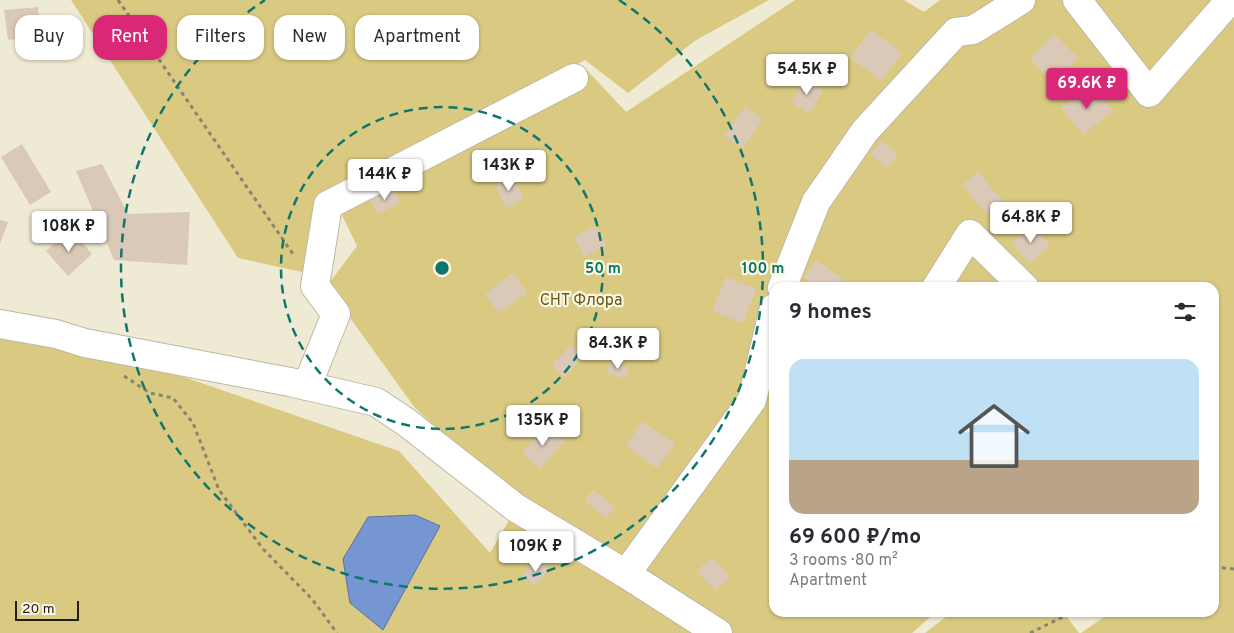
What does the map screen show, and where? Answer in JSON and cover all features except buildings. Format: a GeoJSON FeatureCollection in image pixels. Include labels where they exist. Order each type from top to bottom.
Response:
{"type":"FeatureCollection","features":[{"type":"Feature","properties":{"kind":"street"},"geometry":{"type":"LineString","coordinates":[[784,282],[816,202],[865,131],[956,32],[973,30],[1022,0]]}},
{"type":"Feature","properties":{"kind":"street"},"geometry":{"type":"LineString","coordinates":[[1077,0],[1149,93],[1230,0]]}},
{"type":"Feature","properties":{"kind":"street"},"geometry":{"type":"LineString","coordinates":[[307,386],[336,314],[315,286],[328,205],[574,78]]}},
{"type":"Feature","properties":{"kind":"street"},"geometry":{"type":"LineString","coordinates":[[940,282],[970,234],[1020,282]]}},
{"type":"Feature","properties":{"kind":"street"},"geometry":{"type":"LineString","coordinates":[[0,324],[56,334],[85,344],[307,386],[376,402],[406,422],[516,508],[626,574],[718,633]]}},
{"type":"Feature","properties":{"kind":"street"},"geometry":{"type":"LineString","coordinates":[[626,574],[763,400],[769,350]]}},
{"type":"Feature","properties":{"kind":"path"},"geometry":{"type":"LineString","coordinates":[[118,0],[315,286]]}},
{"type":"Feature","properties":{"kind":"path"},"geometry":{"type":"LineString","coordinates":[[119,373],[150,393],[174,398],[193,423],[219,490],[263,550],[312,599],[337,633]]}},
{"type":"Feature","properties":{"kind":"path"},"geometry":{"type":"LineString","coordinates":[[1219,568],[1234,569]]}},
{"type":"Feature","properties":{"kind":"path"},"geometry":{"type":"LineString","coordinates":[[1030,633],[1063,617]]}},
{"type":"Feature","properties":{"kind":"green space"},"geometry":{"type":"Polygon","coordinates":[[[71,0],[769,0],[696,40],[628,93],[585,60],[319,199],[320,276],[238,258],[110,60],[167,60],[167,15],[93,15],[93,34],[83,19],[83,15],[81,15],[71,0]]]}},
{"type":"Feature","properties":{"kind":"green space","name":"СНТ Флора"},"geometry":{"type":"Polygon","coordinates":[[[795,0],[904,0],[924,12],[940,0],[1234,0],[1234,633],[1081,633],[1104,617],[1219,617],[1219,282],[769,282],[769,617],[930,617],[912,633],[0,633],[0,336],[85,343],[399,451],[490,553],[519,503],[415,408],[327,286],[357,246],[335,201],[583,66],[626,112],[795,0]]]}},
{"type":"Feature","properties":{"kind":"green space"},"geometry":{"type":"Polygon","coordinates":[[[946,617],[1067,617],[1079,633],[925,633],[946,617]]]}},
{"type":"Feature","properties":{"kind":"water"},"geometry":{"type":"Polygon","coordinates":[[[415,515],[440,526],[383,630],[350,603],[343,559],[368,517],[415,515]]]}}]}
